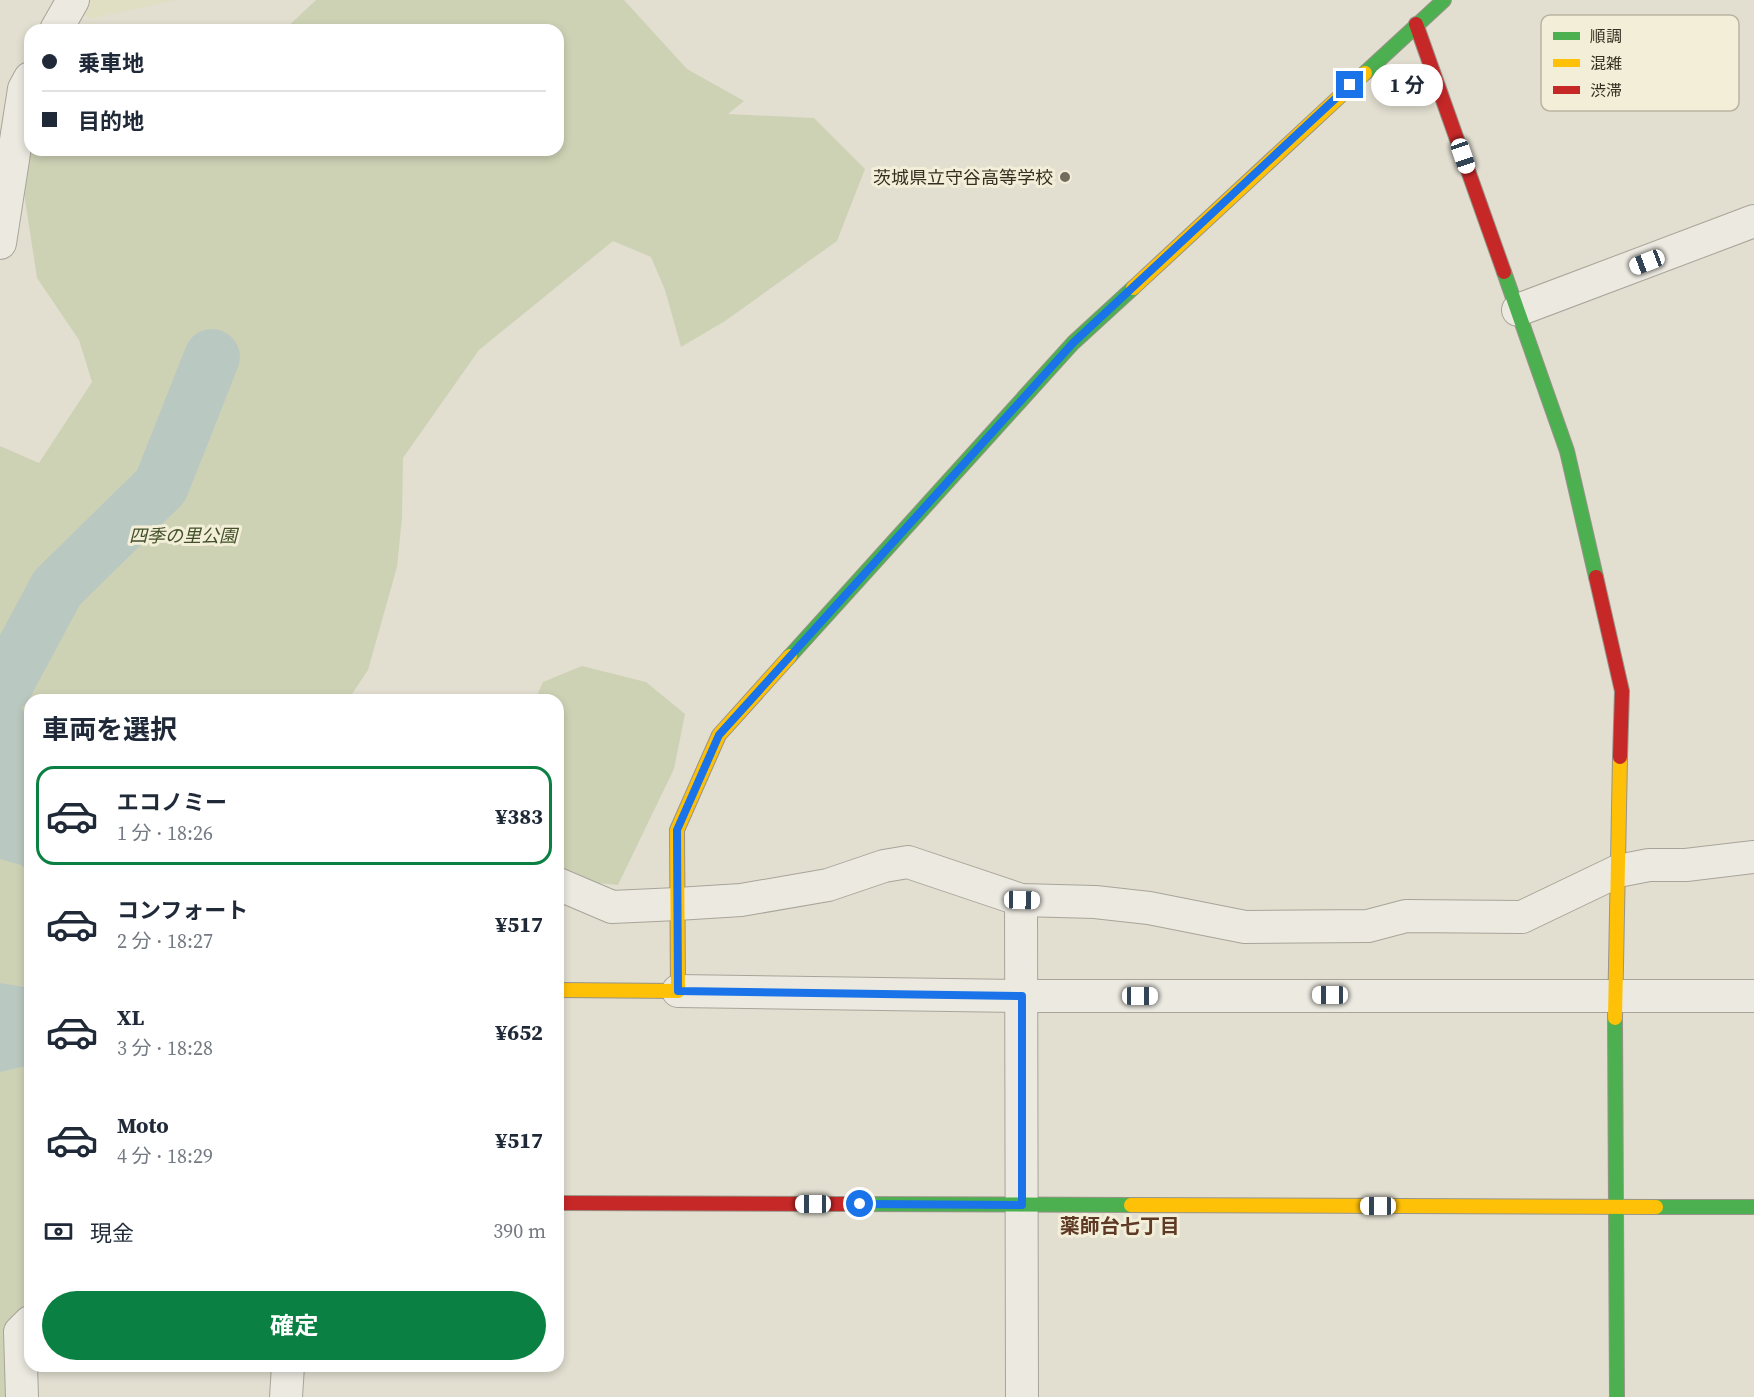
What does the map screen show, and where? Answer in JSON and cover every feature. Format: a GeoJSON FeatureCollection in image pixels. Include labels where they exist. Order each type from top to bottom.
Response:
{"type":"FeatureCollection","features":[{"type":"Feature","properties":{"kind":"street"},"geometry":{"type":"LineString","coordinates":[[59,24],[73,0]]}},
{"type":"Feature","properties":{"kind":"street"},"geometry":{"type":"LineString","coordinates":[[678,991],[677,830],[719,735],[1073,343],[1444,0]]}},
{"type":"Feature","properties":{"kind":"street"},"geometry":{"type":"LineString","coordinates":[[1416,24],[1567,451],[1622,691],[1615,994],[1617,1397]]}},
{"type":"Feature","properties":{"kind":"street"},"geometry":{"type":"LineString","coordinates":[[0,243],[24,90]]}},
{"type":"Feature","properties":{"kind":"street"},"geometry":{"type":"LineString","coordinates":[[1518,310],[1754,221]]}},
{"type":"Feature","properties":{"kind":"street"},"geometry":{"type":"LineString","coordinates":[[564,887],[612,907],[741,900],[828,885],[884,866],[908,862],[1022,900],[1095,902],[1138,907],[1245,927],[1368,926],[1406,916],[1522,916],[1618,871],[1649,865],[1686,865],[1754,856]]}},
{"type":"Feature","properties":{"kind":"street"},"geometry":{"type":"LineString","coordinates":[[1022,900],[1022,1397]]}},
{"type":"Feature","properties":{"kind":"street"},"geometry":{"type":"LineString","coordinates":[[564,990],[1022,996],[1615,994],[1754,996]]}},
{"type":"Feature","properties":{"kind":"street"},"geometry":{"type":"LineString","coordinates":[[564,1203],[1754,1207]]}},
{"type":"Feature","properties":{"kind":"street"},"geometry":{"type":"LineString","coordinates":[[22,1397],[21,1332],[24,1329]]}},
{"type":"Feature","properties":{"kind":"street"},"geometry":{"type":"LineString","coordinates":[[286,1397],[288,1372]]}},
{"type":"Feature","properties":{"kind":"shaded area"},"geometry":{"type":"Polygon","coordinates":[[[64,0],[177,0],[90,19],[64,0]]]}},
{"type":"Feature","properties":{"kind":"shaded area"},"geometry":{"type":"Polygon","coordinates":[[[5,685],[24,712],[24,867],[0,859],[0,694],[5,685]]]}},
{"type":"Feature","properties":{"kind":"shaded area"},"geometry":{"type":"Polygon","coordinates":[[[0,983],[24,987],[24,1066],[0,1072],[0,983]]]}},
{"type":"Feature","properties":{"kind":"green space","name":"四季の里公園"},"geometry":{"type":"Polygon","coordinates":[[[316,0],[624,0],[687,69],[744,101],[728,114],[814,118],[865,169],[837,241],[725,321],[681,347],[665,290],[651,257],[613,241],[479,350],[403,458],[402,518],[397,567],[368,670],[352,694],[24,694],[25,1372],[22,1397],[0,1397],[0,446],[39,463],[92,382],[79,340],[37,278],[16,141],[24,146],[24,156],[564,156],[564,24],[290,24],[316,0]]]}},
{"type":"Feature","properties":{"kind":"green space"},"geometry":{"type":"Polygon","coordinates":[[[582,666],[646,682],[685,714],[674,769],[618,885],[564,880],[564,694],[538,694],[543,682],[582,666]]]}},
{"type":"Feature","properties":{"kind":"waterway"},"geometry":{"type":"LineString","coordinates":[[5,685],[57,588],[161,486],[212,357]]}},
{"type":"Feature","properties":{"kind":"traffic: fast"},"geometry":{"type":"LineString","coordinates":[[1365,73],[1444,0]]}},
{"type":"Feature","properties":{"kind":"traffic: fast"},"geometry":{"type":"LineString","coordinates":[[1504,272],[1567,451],[1596,577]]}},
{"type":"Feature","properties":{"kind":"traffic: fast"},"geometry":{"type":"LineString","coordinates":[[790,656],[1073,343],[1133,288]]}},
{"type":"Feature","properties":{"kind":"traffic: fast"},"geometry":{"type":"LineString","coordinates":[[1615,1018],[1617,1397]]}},
{"type":"Feature","properties":{"kind":"traffic: fast"},"geometry":{"type":"LineString","coordinates":[[844,1204],[1131,1205]]}},
{"type":"Feature","properties":{"kind":"traffic: fast"},"geometry":{"type":"LineString","coordinates":[[1656,1207],[1754,1207]]}},
{"type":"Feature","properties":{"kind":"traffic: slow"},"geometry":{"type":"LineString","coordinates":[[1133,288],[1365,73]]}},
{"type":"Feature","properties":{"kind":"traffic: slow"},"geometry":{"type":"LineString","coordinates":[[564,990],[678,991],[677,830],[719,735],[790,656]]}},
{"type":"Feature","properties":{"kind":"traffic: slow"},"geometry":{"type":"LineString","coordinates":[[1615,1018],[1620,757]]}},
{"type":"Feature","properties":{"kind":"traffic: slow"},"geometry":{"type":"LineString","coordinates":[[1131,1205],[1656,1207]]}},
{"type":"Feature","properties":{"kind":"traffic: jam"},"geometry":{"type":"LineString","coordinates":[[1416,24],[1504,272]]}},
{"type":"Feature","properties":{"kind":"traffic: jam"},"geometry":{"type":"LineString","coordinates":[[1596,577],[1622,691],[1620,757]]}},
{"type":"Feature","properties":{"kind":"traffic: jam"},"geometry":{"type":"LineString","coordinates":[[564,1203],[844,1204]]}},
{"type":"Feature","properties":{"kind":"place","name":"茨城県立守谷高等学校"},"geometry":{"type":"Point","coordinates":[1065,177]}},
{"type":"Feature","properties":{"kind":"district","name":"薬師台七丁目"},"geometry":{"type":"Point","coordinates":[1120,1226]}},
{"type":"Feature","properties":{"kind":"route"},"geometry":{"type":"LineString","coordinates":[[860,1204],[1022,1205],[1022,996],[678,991],[677,830],[719,735],[1073,343],[1350,85]]}}]}
